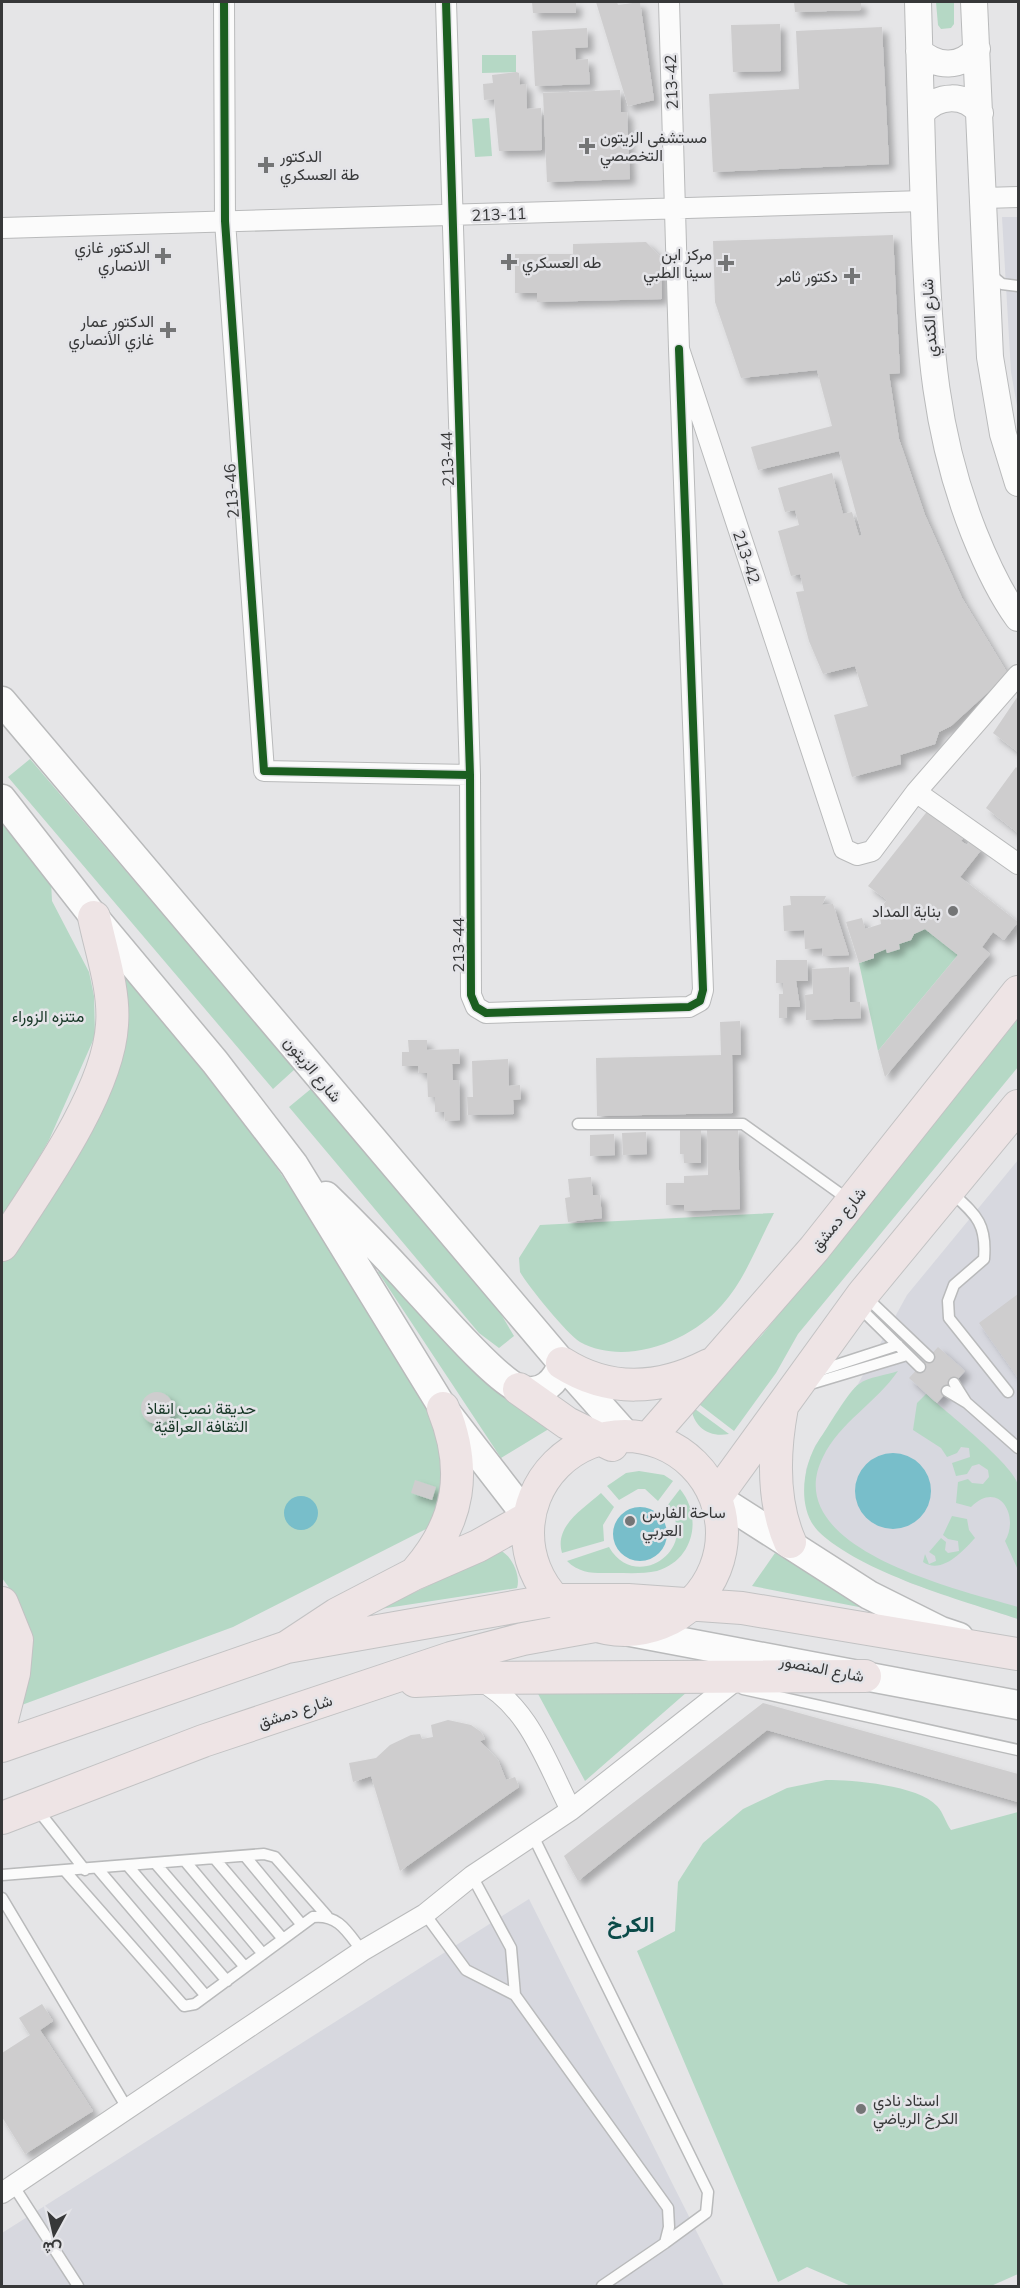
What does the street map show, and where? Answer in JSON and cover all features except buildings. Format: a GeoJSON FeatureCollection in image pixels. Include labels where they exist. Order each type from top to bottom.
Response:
{"type":"FeatureCollection","features":[{"type":"Feature","properties":{"kind":"main road","name":"شارع الزيتون"},"geometry":{"type":"LineString","coordinates":[[2,701],[624,1437]]}},
{"type":"Feature","properties":{"kind":"main road"},"geometry":{"type":"LineString","coordinates":[[5,804],[94,917],[214,1062],[294,1165],[443,1408],[528,1518]]}},
{"type":"Feature","properties":{"kind":"main road"},"geometry":{"type":"LineString","coordinates":[[2,1245],[40,1187],[89,1101],[109,1044],[112,1004],[94,917]]}},
{"type":"Feature","properties":{"kind":"main road","name":"شارع دمشق"},"geometry":{"type":"LineString","coordinates":[[624,1437],[712,1364],[814,1249],[1015,1000]]}},
{"type":"Feature","properties":{"kind":"main road"},"geometry":{"type":"LineString","coordinates":[[716,1497],[859,1299],[1018,1106]]}},
{"type":"Feature","properties":{"kind":"main road"},"geometry":{"type":"LineString","coordinates":[[294,1165],[487,1363],[519,1389],[624,1437],[673,1447],[693,1462],[707,1478],[716,1497],[724,1529],[721,1557],[710,1582],[693,1604],[673,1618],[650,1628],[610,1628],[573,1616],[554,1600],[541,1583],[532,1565],[528,1545],[528,1518],[536,1492],[550,1469],[571,1451],[624,1437]]}},
{"type":"Feature","properties":{"kind":"main road"},"geometry":{"type":"LineString","coordinates":[[519,1389],[543,1389],[556,1378],[562,1363],[589,1378],[614,1384],[639,1385],[673,1380],[712,1364]]}},
{"type":"Feature","properties":{"kind":"main road"},"geometry":{"type":"LineString","coordinates":[[790,1542],[777,1483],[777,1438],[793,1390]]}},
{"type":"Feature","properties":{"kind":"main road"},"geometry":{"type":"LineString","coordinates":[[414,1574],[441,1539],[456,1496],[457,1451],[443,1408]]}},
{"type":"Feature","properties":{"kind":"main road"},"geometry":{"type":"LineString","coordinates":[[624,1437],[627,1451],[660,1459],[693,1462],[742,1459]]}},
{"type":"Feature","properties":{"kind":"main road"},"geometry":{"type":"LineString","coordinates":[[716,1497],[870,1594],[941,1631],[1018,1654]]}},
{"type":"Feature","properties":{"kind":"main road"},"geometry":{"type":"LineString","coordinates":[[286,1647],[337,1614],[414,1574],[478,1546],[528,1518]]}},
{"type":"Feature","properties":{"kind":"main road"},"geometry":{"type":"LineString","coordinates":[[2,1746],[286,1647],[554,1600],[693,1604],[794,1615],[1018,1654]]}},
{"type":"Feature","properties":{"kind":"main road"},"geometry":{"type":"LineString","coordinates":[[2,1604],[17,1640],[14,1673],[2,1720]]}},
{"type":"Feature","properties":{"kind":"main road","name":"شارع دمشق"},"geometry":{"type":"LineString","coordinates":[[2,1818],[203,1741],[451,1658],[523,1639],[610,1628]]}},
{"type":"Feature","properties":{"kind":"main road","name":"شارع المنصور"},"geometry":{"type":"LineString","coordinates":[[610,1628],[1018,1705]]}},
{"type":"Feature","properties":{"kind":"main road"},"geometry":{"type":"LineString","coordinates":[[381,1683],[475,1678],[735,1681],[864,1676]]}},
{"type":"Feature","properties":{"kind":"street","name":"213-46"},"geometry":{"type":"LineString","coordinates":[[224,2],[225,221],[264,771],[470,775]]}},
{"type":"Feature","properties":{"kind":"street","name":"213-44"},"geometry":{"type":"LineString","coordinates":[[446,2],[470,775],[471,995],[476,1007],[486,1013],[688,1007],[700,1001],[703,990],[679,349]]}},
{"type":"Feature","properties":{"kind":"street","name":"213-42"},"geometry":{"type":"LineString","coordinates":[[669,2],[679,349],[844,849],[857,855],[872,851],[916,792],[1018,675]]}},
{"type":"Feature","properties":{"kind":"street","name":"شارع الكندي"},"geometry":{"type":"LineString","coordinates":[[918,2],[932,369],[943,435],[959,494],[983,556],[1007,603],[1018,618]]}},
{"type":"Feature","properties":{"kind":"street"},"geometry":{"type":"LineString","coordinates":[[974,2],[994,391],[1003,434],[1018,483]]}},
{"type":"Feature","properties":{"kind":"street"},"geometry":{"type":"LineString","coordinates":[[919,51],[937,63],[948,64],[960,62],[977,49]]}},
{"type":"Feature","properties":{"kind":"street"},"geometry":{"type":"LineString","coordinates":[[922,113],[932,103],[944,98],[956,98],[968,101],[980,113]]}},
{"type":"Feature","properties":{"kind":"street"},"geometry":{"type":"LineString","coordinates":[[984,198],[1018,197]]}},
{"type":"Feature","properties":{"kind":"street","name":"213-11"},"geometry":{"type":"LineString","coordinates":[[2,228],[924,201]]}},
{"type":"Feature","properties":{"kind":"street"},"geometry":{"type":"LineString","coordinates":[[916,792],[1018,864]]}},
{"type":"Feature","properties":{"kind":"street"},"geometry":{"type":"LineString","coordinates":[[475,1678],[502,1695],[525,1720],[571,1810]]}},
{"type":"Feature","properties":{"kind":"street"},"geometry":{"type":"LineString","coordinates":[[7,2189],[362,1951],[425,1914],[472,1876],[571,1810],[735,1681]]}},
{"type":"Feature","properties":{"kind":"lane"},"geometry":{"type":"LineString","coordinates":[[986,267],[998,282],[1018,286]]}},
{"type":"Feature","properties":{"kind":"lane"},"geometry":{"type":"LineString","coordinates":[[578,1124],[743,1124],[852,1202]]}},
{"type":"Feature","properties":{"kind":"lane"},"geometry":{"type":"LineString","coordinates":[[949,1190],[974,1214],[986,1236],[984,1259],[954,1285],[948,1301],[949,1318],[1008,1392]]}},
{"type":"Feature","properties":{"kind":"lane"},"geometry":{"type":"LineString","coordinates":[[859,1299],[920,1367]]}},
{"type":"Feature","properties":{"kind":"lane"},"geometry":{"type":"LineString","coordinates":[[859,1299],[929,1357]]}},
{"type":"Feature","properties":{"kind":"lane"},"geometry":{"type":"LineString","coordinates":[[793,1390],[898,1345]]}},
{"type":"Feature","properties":{"kind":"lane"},"geometry":{"type":"LineString","coordinates":[[793,1390],[907,1354]]}},
{"type":"Feature","properties":{"kind":"lane"},"geometry":{"type":"LineString","coordinates":[[951,1387],[1018,1449]]}},
{"type":"Feature","properties":{"kind":"lane"},"geometry":{"type":"LineString","coordinates":[[735,1681],[1018,1750]]}},
{"type":"Feature","properties":{"kind":"lane"},"geometry":{"type":"LineString","coordinates":[[35,1806],[85,1870]]}},
{"type":"Feature","properties":{"kind":"lane"},"geometry":{"type":"LineString","coordinates":[[532,1836],[708,2192],[706,2213],[602,2286]]}},
{"type":"Feature","properties":{"kind":"lane"},"geometry":{"type":"LineString","coordinates":[[2,1875],[66,1872],[264,1854],[275,1857],[327,1916],[341,1924],[362,1951]]}},
{"type":"Feature","properties":{"kind":"lane"},"geometry":{"type":"LineString","coordinates":[[245,1856],[302,1925]]}},
{"type":"Feature","properties":{"kind":"lane"},"geometry":{"type":"LineString","coordinates":[[215,1858],[283,1939]]}},
{"type":"Feature","properties":{"kind":"lane"},"geometry":{"type":"LineString","coordinates":[[185,1861],[263,1954]]}},
{"type":"Feature","properties":{"kind":"lane"},"geometry":{"type":"LineString","coordinates":[[156,1864],[245,1967]]}},
{"type":"Feature","properties":{"kind":"lane"},"geometry":{"type":"LineString","coordinates":[[128,1866],[226,1981]]}},
{"type":"Feature","properties":{"kind":"lane"},"geometry":{"type":"LineString","coordinates":[[98,1869],[206,1996]]}},
{"type":"Feature","properties":{"kind":"lane"},"geometry":{"type":"LineString","coordinates":[[66,1872],[181,2003],[192,2006],[313,1917],[327,1916]]}},
{"type":"Feature","properties":{"kind":"lane"},"geometry":{"type":"LineString","coordinates":[[472,1876],[511,1948],[516,1995]]}},
{"type":"Feature","properties":{"kind":"lane"},"geometry":{"type":"LineString","coordinates":[[2,1898],[127,2108]]}},
{"type":"Feature","properties":{"kind":"lane"},"geometry":{"type":"LineString","coordinates":[[425,1914],[466,1970],[516,1995],[668,2208],[669,2227],[665,2243]]}},
{"type":"Feature","properties":{"kind":"lane"},"geometry":{"type":"LineString","coordinates":[[7,2189],[78,2286]]}},
{"type":"Feature","properties":{"kind":"shaded area"},"geometry":{"type":"Polygon","coordinates":[[[1002,217],[1018,217],[1018,412],[1011,372],[1002,217]]]}},
{"type":"Feature","properties":{"kind":"shaded area"},"geometry":{"type":"Polygon","coordinates":[[[1018,1160],[1018,1619],[910,1583],[837,1545],[817,1529],[808,1513],[805,1494],[806,1469],[815,1446],[858,1384],[907,1295],[1018,1160]]]}},
{"type":"Feature","properties":{"kind":"shaded area"},"geometry":{"type":"Polygon","coordinates":[[[529,1899],[724,2286],[2,2286],[2,2233],[529,1899]]]}},
{"type":"Feature","properties":{"kind":"green space"},"geometry":{"type":"Polygon","coordinates":[[[936,2],[954,2],[954,24],[951,28],[941,29],[938,25],[936,2]]]}},
{"type":"Feature","properties":{"kind":"green space"},"geometry":{"type":"Polygon","coordinates":[[[482,55],[516,55],[516,72],[482,73],[482,55]]]}},
{"type":"Feature","properties":{"kind":"green space"},"geometry":{"type":"Polygon","coordinates":[[[489,118],[492,156],[475,157],[472,119],[489,118]]]}},
{"type":"Feature","properties":{"kind":"green space"},"geometry":{"type":"Polygon","coordinates":[[[30,759],[295,1069],[273,1089],[8,777],[30,759]]]}},
{"type":"Feature","properties":{"kind":"green space","name":"متنزه الزوراء"},"geometry":{"type":"Polygon","coordinates":[[[2,823],[51,881],[52,901],[89,972],[94,996],[95,1036],[49,1140],[2,1223],[2,823]]]}},
{"type":"Feature","properties":{"kind":"green space"},"geometry":{"type":"Polygon","coordinates":[[[925,929],[958,955],[878,1051],[859,963],[874,958],[874,954],[886,949],[887,953],[899,949],[899,944],[911,940],[914,934],[925,929]]]}},
{"type":"Feature","properties":{"kind":"green space","name":"حديقة نصب انقاذ الثقافة العراقية"},"geometry":{"type":"Polygon","coordinates":[[[112,966],[130,972],[262,1146],[347,1271],[442,1437],[449,1470],[432,1526],[233,1627],[19,1706],[27,1628],[19,1601],[2,1578],[2,1260],[76,1144],[112,966]]]}},
{"type":"Feature","properties":{"kind":"green space"},"geometry":{"type":"Polygon","coordinates":[[[1018,1019],[1018,1067],[798,1334],[776,1373],[734,1431],[695,1401],[762,1335],[1018,1019]]]}},
{"type":"Feature","properties":{"kind":"green space"},"geometry":{"type":"Polygon","coordinates":[[[312,1088],[498,1309],[514,1336],[499,1348],[479,1333],[289,1107],[312,1088]]]}},
{"type":"Feature","properties":{"kind":"green space"},"geometry":{"type":"Polygon","coordinates":[[[774,1213],[744,1273],[722,1305],[709,1318],[676,1339],[637,1351],[617,1352],[598,1349],[580,1342],[548,1309],[520,1272],[519,1258],[540,1225],[774,1213]]]}},
{"type":"Feature","properties":{"kind":"green space"},"geometry":{"type":"Polygon","coordinates":[[[383,1268],[552,1427],[501,1458],[378,1272],[383,1268]]]}},
{"type":"Feature","properties":{"kind":"green space"},"geometry":{"type":"Polygon","coordinates":[[[898,1371],[839,1433],[823,1457],[816,1489],[826,1517],[849,1540],[882,1560],[919,1576],[1018,1607],[1018,1619],[913,1584],[859,1560],[818,1531],[811,1521],[804,1498],[804,1486],[813,1450],[844,1401],[859,1384],[898,1371]]]}},
{"type":"Feature","properties":{"kind":"green space"},"geometry":{"type":"Polygon","coordinates":[[[926,1394],[992,1452],[1014,1476],[1019,1493],[1018,1570],[1005,1541],[1010,1521],[1004,1504],[990,1497],[981,1499],[971,1507],[956,1503],[958,1482],[968,1479],[972,1483],[983,1484],[989,1477],[988,1470],[979,1464],[972,1466],[967,1474],[956,1476],[952,1463],[970,1457],[969,1448],[961,1447],[957,1453],[947,1457],[941,1448],[913,1430],[917,1403],[926,1394]]]}},
{"type":"Feature","properties":{"kind":"green space"},"geometry":{"type":"Polygon","coordinates":[[[691,1406],[729,1434],[715,1434],[703,1429],[695,1420],[691,1406]]]}},
{"type":"Feature","properties":{"kind":"green space"},"geometry":{"type":"Polygon","coordinates":[[[639,1471],[664,1475],[673,1481],[658,1501],[645,1489],[638,1489],[619,1500],[607,1486],[626,1473],[639,1471]]]}},
{"type":"Feature","properties":{"kind":"green space"},"geometry":{"type":"Polygon","coordinates":[[[680,1489],[687,1500],[693,1524],[687,1548],[670,1565],[647,1573],[596,1573],[578,1569],[567,1561],[609,1547],[621,1560],[634,1566],[648,1566],[661,1560],[671,1550],[676,1537],[676,1522],[667,1506],[680,1489]]]}},
{"type":"Feature","properties":{"kind":"green space"},"geometry":{"type":"Polygon","coordinates":[[[601,1493],[614,1507],[603,1525],[604,1541],[562,1553],[562,1534],[566,1526],[601,1493]]]}},
{"type":"Feature","properties":{"kind":"green space"},"geometry":{"type":"Polygon","coordinates":[[[952,1516],[967,1519],[969,1530],[975,1538],[945,1564],[937,1566],[930,1565],[923,1562],[925,1554],[929,1564],[936,1561],[935,1556],[929,1552],[941,1538],[946,1542],[945,1550],[948,1553],[959,1551],[958,1541],[948,1539],[943,1535],[952,1516]]]}},
{"type":"Feature","properties":{"kind":"green space"},"geometry":{"type":"Polygon","coordinates":[[[501,1551],[509,1557],[515,1567],[518,1578],[517,1588],[380,1609],[501,1551]]]}},
{"type":"Feature","properties":{"kind":"green space"},"geometry":{"type":"Polygon","coordinates":[[[775,1553],[874,1610],[752,1586],[775,1553]]]}},
{"type":"Feature","properties":{"kind":"green space"},"geometry":{"type":"Polygon","coordinates":[[[537,1692],[687,1692],[585,1781],[537,1692]]]}},
{"type":"Feature","properties":{"kind":"green space","name":"استاد نادي الكرخ الرياضي"},"geometry":{"type":"Polygon","coordinates":[[[826,1780],[884,1785],[915,1793],[937,1806],[951,1830],[1018,1812],[1018,2274],[991,2286],[851,2286],[807,2267],[778,2282],[637,1951],[675,1931],[678,1882],[703,1843],[743,1809],[787,1788],[826,1780]]]}},
{"type":"Feature","properties":{"kind":"water"},"geometry":{"type":"Polygon","coordinates":[[[893,1453],[908,1456],[920,1464],[928,1476],[931,1491],[928,1506],[920,1518],[908,1526],[893,1529],[878,1526],[866,1518],[858,1506],[855,1491],[858,1476],[866,1464],[878,1456],[893,1453]]]}},
{"type":"Feature","properties":{"kind":"water"},"geometry":{"type":"Polygon","coordinates":[[[301,1496],[313,1501],[318,1513],[313,1525],[301,1530],[289,1525],[284,1513],[289,1501],[301,1496]]]}},
{"type":"Feature","properties":{"kind":"water"},"geometry":{"type":"Polygon","coordinates":[[[640,1507],[650,1509],[659,1515],[665,1524],[667,1534],[665,1544],[659,1553],[650,1559],[640,1561],[630,1559],[621,1553],[615,1544],[613,1534],[615,1524],[621,1515],[630,1509],[640,1507]]]}},
{"type":"Feature","properties":{"kind":"cycle path"},"geometry":{"type":"LineString","coordinates":[[224,2],[225,221],[264,771],[470,775]]}},
{"type":"Feature","properties":{"kind":"cycle path"},"geometry":{"type":"LineString","coordinates":[[446,2],[470,775],[471,995],[476,1007],[486,1013],[689,1007],[700,1001],[703,990],[679,349]]}},
{"type":"Feature","properties":{"kind":"place","name":"مستشفى الزيتون التخصصي"},"geometry":{"type":"Point","coordinates":[587,146]}},
{"type":"Feature","properties":{"kind":"place","name":"الدكتور طة العسكري"},"geometry":{"type":"Point","coordinates":[266,165]}},
{"type":"Feature","properties":{"kind":"place","name":"الدكتور غازي الانصاري"},"geometry":{"type":"Point","coordinates":[163,256]}},
{"type":"Feature","properties":{"kind":"place","name":"طه العسكري"},"geometry":{"type":"Point","coordinates":[509,262]}},
{"type":"Feature","properties":{"kind":"place","name":"مركز ابن سينا الطبي"},"geometry":{"type":"Point","coordinates":[726,263]}},
{"type":"Feature","properties":{"kind":"place","name":"دكتور ثامر"},"geometry":{"type":"Point","coordinates":[852,276]}},
{"type":"Feature","properties":{"kind":"place","name":"الدكتور عمار غازي الأنصاري"},"geometry":{"type":"Point","coordinates":[168,330]}},
{"type":"Feature","properties":{"kind":"place","name":"بناية المداد"},"geometry":{"type":"Point","coordinates":[953,911]}},
{"type":"Feature","properties":{"kind":"place","name":"ساحة الفارس العربي"},"geometry":{"type":"Point","coordinates":[630,1521]}},
{"type":"Feature","properties":{"kind":"place","name":"استاد نادي الكرخ الرياضي"},"geometry":{"type":"Point","coordinates":[861,2109]}},
{"type":"Feature","properties":{"kind":"district","name":"الكرخ"},"geometry":{"type":"Point","coordinates":[631,1924]}}]}
